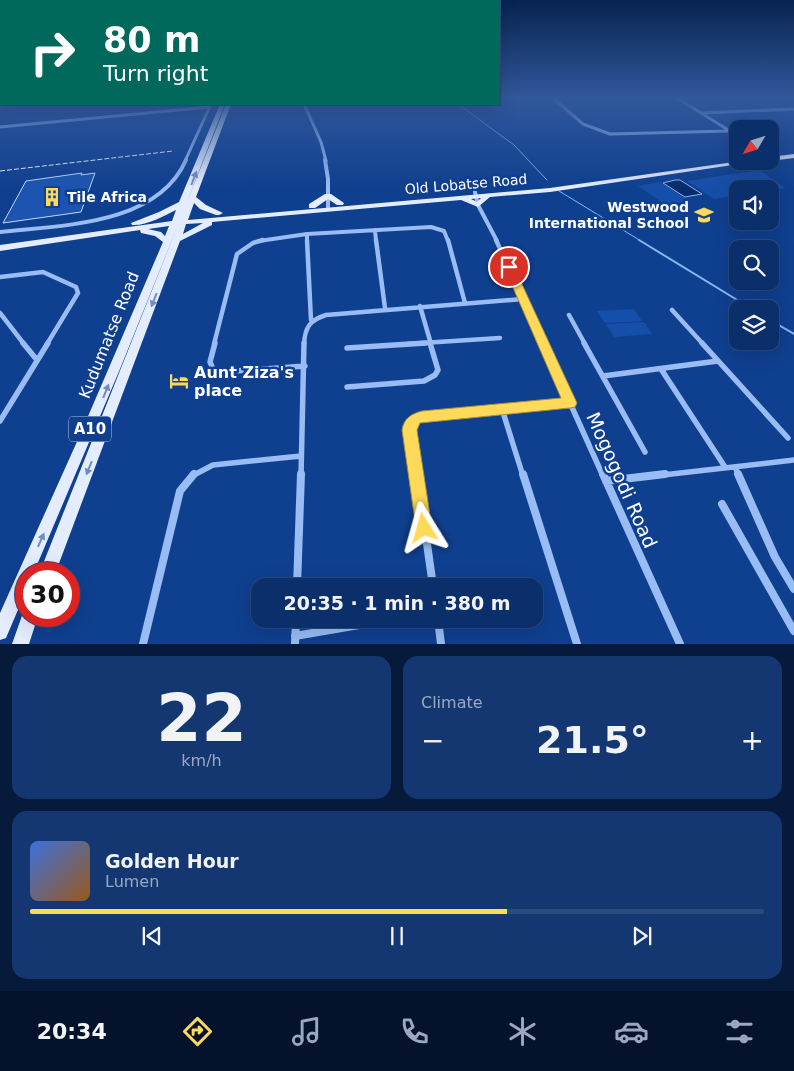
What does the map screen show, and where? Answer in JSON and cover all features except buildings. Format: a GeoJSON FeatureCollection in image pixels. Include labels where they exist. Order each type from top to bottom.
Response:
{"type":"FeatureCollection","features":[{"type":"Feature","properties":{"kind":"main road","name":"Kudumatse Road"},"geometry":{"type":"LineString","coordinates":[[181,220],[184,203],[213,128]]}},
{"type":"Feature","properties":{"kind":"main road","name":"Kudumatse Road"},"geometry":{"type":"LineString","coordinates":[[52,562],[173,240],[181,220],[194,199],[220,128]]}},
{"type":"Feature","properties":{"kind":"main road"},"geometry":{"type":"LineString","coordinates":[[779,156],[794,151]]}},
{"type":"Feature","properties":{"kind":"main road"},"geometry":{"type":"LineString","coordinates":[[779,156],[794,156]]}},
{"type":"Feature","properties":{"kind":"main road","name":"Old Lobatse Road"},"geometry":{"type":"LineString","coordinates":[[219,216],[328,203],[459,198],[475,194],[729,161]]}},
{"type":"Feature","properties":{"kind":"main road","name":"Old Lobatse Road"},"geometry":{"type":"LineString","coordinates":[[475,194],[488,195],[602,183],[729,165]]}},
{"type":"Feature","properties":{"kind":"main road"},"geometry":{"type":"LineString","coordinates":[[0,243],[135,223],[181,220],[328,203],[475,194]]}},
{"type":"Feature","properties":{"kind":"main road"},"geometry":{"type":"LineString","coordinates":[[459,198],[478,205],[488,195]]}},
{"type":"Feature","properties":{"kind":"main road"},"geometry":{"type":"LineString","coordinates":[[194,199],[203,207],[219,216]]}},
{"type":"Feature","properties":{"kind":"main road"},"geometry":{"type":"LineString","coordinates":[[135,223],[162,214],[184,203]]}},
{"type":"Feature","properties":{"kind":"main road"},"geometry":{"type":"LineString","coordinates":[[126,230],[154,232],[173,240],[219,216]]}},
{"type":"Feature","properties":{"kind":"main road"},"geometry":{"type":"LineString","coordinates":[[0,248],[181,220]]}},
{"type":"Feature","properties":{"kind":"main road","name":"Kudumatse Road"},"geometry":{"type":"LineString","coordinates":[[0,632],[173,240]]}},
{"type":"Feature","properties":{"kind":"main road"},"geometry":{"type":"LineString","coordinates":[[20,644],[26,627]]}},
{"type":"Feature","properties":{"kind":"street"},"geometry":{"type":"LineString","coordinates":[[0,232],[90,220],[134,208],[152,200],[166,191],[176,178],[200,128]]}},
{"type":"Feature","properties":{"kind":"street"},"geometry":{"type":"LineString","coordinates":[[315,128],[324,147],[328,163],[328,203]]}},
{"type":"Feature","properties":{"kind":"street"},"geometry":{"type":"LineString","coordinates":[[589,128],[609,134],[621,135],[728,131]]}},
{"type":"Feature","properties":{"kind":"street"},"geometry":{"type":"LineString","coordinates":[[724,128],[728,131]]}},
{"type":"Feature","properties":{"kind":"street","name":"Mogogodi Road"},"geometry":{"type":"LineString","coordinates":[[475,194],[478,205],[523,299],[680,644]]}},
{"type":"Feature","properties":{"kind":"street"},"geometry":{"type":"LineString","coordinates":[[305,366],[221,372],[213,369],[210,362],[237,254],[261,240],[307,234],[432,226],[444,231],[450,245],[465,303]]}},
{"type":"Feature","properties":{"kind":"street"},"geometry":{"type":"LineString","coordinates":[[375,230],[385,308]]}},
{"type":"Feature","properties":{"kind":"street"},"geometry":{"type":"LineString","coordinates":[[297,578],[305,366],[304,332],[310,320],[307,234]]}},
{"type":"Feature","properties":{"kind":"street"},"geometry":{"type":"LineString","coordinates":[[0,277],[43,272],[76,287],[78,293],[0,421]]}},
{"type":"Feature","properties":{"kind":"street"},"geometry":{"type":"LineString","coordinates":[[310,320],[327,314],[385,308],[523,299]]}},
{"type":"Feature","properties":{"kind":"street"},"geometry":{"type":"LineString","coordinates":[[346,387],[424,381],[438,370],[420,306]]}},
{"type":"Feature","properties":{"kind":"street"},"geometry":{"type":"LineString","coordinates":[[672,310],[788,438]]}},
{"type":"Feature","properties":{"kind":"street"},"geometry":{"type":"LineString","coordinates":[[0,313],[36,360]]}},
{"type":"Feature","properties":{"kind":"street"},"geometry":{"type":"LineString","coordinates":[[569,315],[645,452]]}},
{"type":"Feature","properties":{"kind":"street"},"geometry":{"type":"LineString","coordinates":[[347,348],[500,338]]}},
{"type":"Feature","properties":{"kind":"street"},"geometry":{"type":"LineString","coordinates":[[602,376],[718,361]]}},
{"type":"Feature","properties":{"kind":"street"},"geometry":{"type":"LineString","coordinates":[[661,369],[725,467]]}},
{"type":"Feature","properties":{"kind":"street"},"geometry":{"type":"LineString","coordinates":[[432,578],[410,424],[422,416],[570,403]]}},
{"type":"Feature","properties":{"kind":"street"},"geometry":{"type":"LineString","coordinates":[[502,409],[577,644]]}},
{"type":"Feature","properties":{"kind":"street"},"geometry":{"type":"LineString","coordinates":[[143,644],[180,491],[189,477],[200,469],[212,465],[301,456]]}},
{"type":"Feature","properties":{"kind":"street"},"geometry":{"type":"LineString","coordinates":[[606,481],[794,460]]}},
{"type":"Feature","properties":{"kind":"street"},"geometry":{"type":"LineString","coordinates":[[735,467],[775,556],[794,589]]}},
{"type":"Feature","properties":{"kind":"street"},"geometry":{"type":"LineString","coordinates":[[722,504],[794,631]]}},
{"type":"Feature","properties":{"kind":"street"},"geometry":{"type":"LineString","coordinates":[[295,640],[352,628]]}},
{"type":"Feature","properties":{"kind":"street"},"geometry":{"type":"LineString","coordinates":[[439,628],[441,644]]}},
{"type":"Feature","properties":{"kind":"shaded area"},"geometry":{"type":"Polygon","coordinates":[[[760,170],[774,180],[729,180],[729,196],[714,199],[687,181],[760,170]]]}},
{"type":"Feature","properties":{"kind":"shaded area"},"geometry":{"type":"Polygon","coordinates":[[[680,180],[702,194],[685,197],[663,183],[680,180]]]}},
{"type":"Feature","properties":{"kind":"shaded area"},"geometry":{"type":"Polygon","coordinates":[[[660,182],[690,201],[667,206],[638,186],[660,182]]]}},
{"type":"Feature","properties":{"kind":"shaded area"},"geometry":{"type":"Polygon","coordinates":[[[634,309],[642,321],[605,323],[597,311],[634,309]]]}},
{"type":"Feature","properties":{"kind":"shaded area"},"geometry":{"type":"Polygon","coordinates":[[[644,322],[652,334],[614,337],[606,324],[644,322]]]}},
{"type":"Feature","properties":{"kind":"waterway"},"geometry":{"type":"LineString","coordinates":[[491,128],[514,145],[547,180]]}},
{"type":"Feature","properties":{"kind":"waterway"},"geometry":{"type":"LineString","coordinates":[[559,191],[641,241]]}},
{"type":"Feature","properties":{"kind":"waterway"},"geometry":{"type":"LineString","coordinates":[[639,240],[737,300]]}},
{"type":"Feature","properties":{"kind":"waterway"},"geometry":{"type":"LineString","coordinates":[[779,325],[794,334]]}},
{"type":"Feature","properties":{"kind":"railway"},"geometry":{"type":"LineString","coordinates":[[0,171],[173,151]]}},
{"type":"Feature","properties":{"kind":"place","name":"Tile Africa"},"geometry":{"type":"Point","coordinates":[52,197]}},
{"type":"Feature","properties":{"kind":"place","name":"Westwood International School"},"geometry":{"type":"Point","coordinates":[704,215]}},
{"type":"Feature","properties":{"kind":"place","name":"Aunt Ziza's place"},"geometry":{"type":"Point","coordinates":[179,381]}},
{"type":"Feature","properties":{"kind":"route"},"geometry":{"type":"LineString","coordinates":[[424,528],[410,430],[410,424],[415,419],[422,416],[570,403],[509,267]]}}]}
